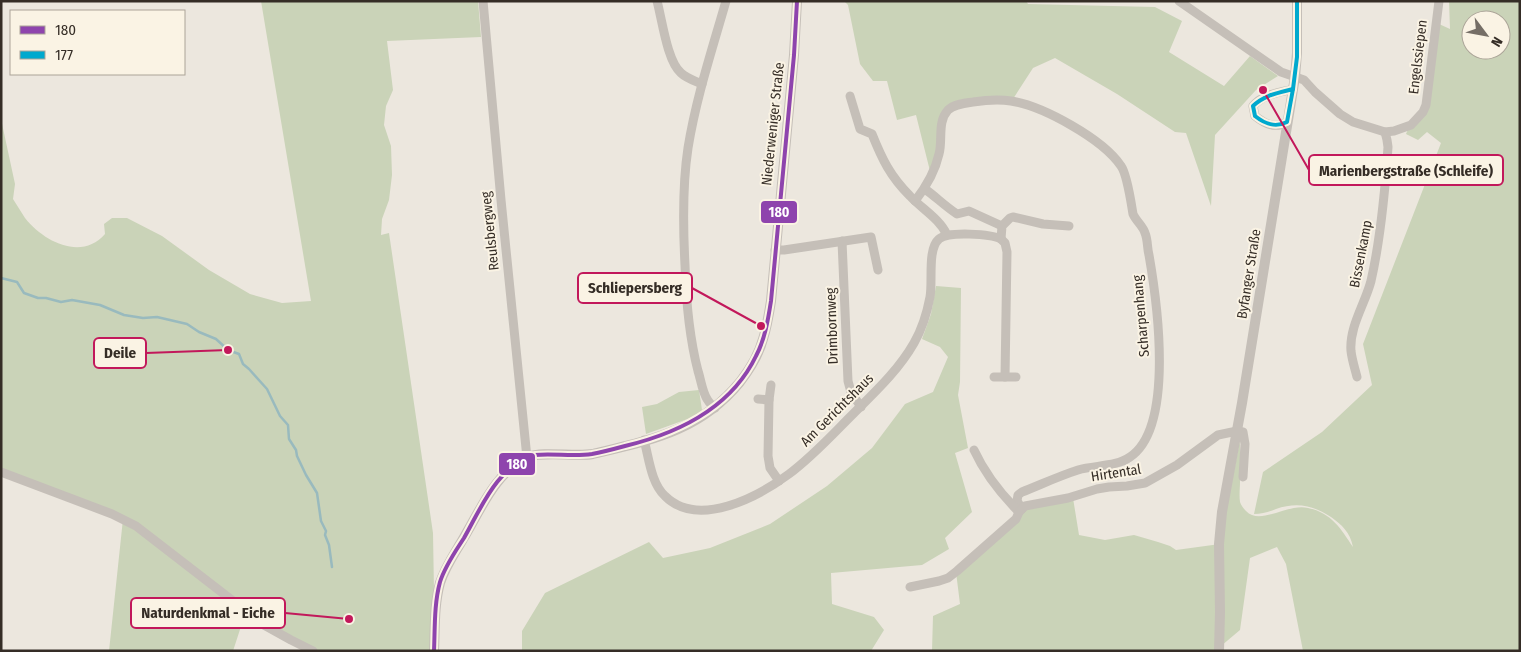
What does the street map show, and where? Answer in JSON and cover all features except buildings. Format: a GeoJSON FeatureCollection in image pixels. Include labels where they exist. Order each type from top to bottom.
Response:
{"type":"FeatureCollection","features":[{"type":"Feature","properties":{"kind":"street","name":"Reulsbergweg"},"geometry":{"type":"LineString","coordinates":[[483,1],[527,458]]}},
{"type":"Feature","properties":{"kind":"street"},"geometry":{"type":"LineString","coordinates":[[658,1],[674,66],[681,74],[702,84]]}},
{"type":"Feature","properties":{"kind":"street"},"geometry":{"type":"LineString","coordinates":[[715,408],[703,390],[690,333],[687,316],[683,237],[688,150],[702,84],[726,1]]}},
{"type":"Feature","properties":{"kind":"street","name":"Niederweniger Straße"},"geometry":{"type":"LineString","coordinates":[[434,651],[436,605],[442,578],[488,495],[506,473],[527,458],[537,455],[584,456],[662,435],[689,425],[715,408],[733,390],[748,370],[763,339],[771,301],[794,55],[797,1]]}},
{"type":"Feature","properties":{"kind":"street"},"geometry":{"type":"LineString","coordinates":[[1179,1],[1281,72],[1304,80],[1347,119],[1385,132]]}},
{"type":"Feature","properties":{"kind":"street","name":"Byfanger Straße"},"geometry":{"type":"LineString","coordinates":[[1219,651],[1220,528],[1295,77],[1297,1]]}},
{"type":"Feature","properties":{"kind":"street","name":"Engelssiepen"},"geometry":{"type":"LineString","coordinates":[[1385,132],[1410,125],[1426,105],[1439,1]]}},
{"type":"Feature","properties":{"kind":"street"},"geometry":{"type":"LineString","coordinates":[[1287,122],[1277,126],[1270,125],[1255,116],[1253,106],[1258,100],[1268,94],[1293,90]]}},
{"type":"Feature","properties":{"kind":"street"},"geometry":{"type":"LineString","coordinates":[[850,96],[860,129],[872,134],[887,168],[915,201],[943,228],[947,235],[990,236],[1001,239],[1005,243],[1007,252],[1004,377]]}},
{"type":"Feature","properties":{"kind":"street","name":"Scharpenhang"},"geometry":{"type":"LineString","coordinates":[[925,189],[939,157],[942,122],[944,115],[949,109],[957,105],[983,100],[1011,101],[1031,106],[1066,122],[1100,144],[1112,155],[1123,167],[1133,214],[1145,232],[1155,287],[1159,344],[1155,411],[1151,427],[1139,449],[1122,462],[1077,470],[1022,492],[1018,495],[1017,501],[1020,511]]}},
{"type":"Feature","properties":{"kind":"street","name":"Bissenkamp"},"geometry":{"type":"LineString","coordinates":[[1357,377],[1351,352],[1351,340],[1353,329],[1364,305],[1370,282],[1383,210],[1388,147],[1385,132]]}},
{"type":"Feature","properties":{"kind":"street"},"geometry":{"type":"LineString","coordinates":[[915,201],[925,189],[940,200],[948,209],[958,214],[969,211],[1002,226]]}},
{"type":"Feature","properties":{"kind":"street"},"geometry":{"type":"LineString","coordinates":[[1001,239],[1002,226],[1013,216],[1043,224],[1069,226]]}},
{"type":"Feature","properties":{"kind":"street","name":"Am Gerichtshaus"},"geometry":{"type":"LineString","coordinates":[[644,440],[655,481],[660,491],[673,503],[684,508],[698,511],[741,502],[779,481],[805,460],[861,407],[908,353],[919,334],[927,313],[934,244],[940,238],[947,235]]}},
{"type":"Feature","properties":{"kind":"street"},"geometry":{"type":"LineString","coordinates":[[775,250],[871,237],[878,270]]}},
{"type":"Feature","properties":{"kind":"street","name":"Drimbornweg"},"geometry":{"type":"LineString","coordinates":[[842,242],[848,380],[851,392],[861,407]]}},
{"type":"Feature","properties":{"kind":"street"},"geometry":{"type":"LineString","coordinates":[[994,377],[1016,377]]}},
{"type":"Feature","properties":{"kind":"street"},"geometry":{"type":"LineString","coordinates":[[771,385],[768,460],[770,468],[779,481]]}},
{"type":"Feature","properties":{"kind":"street"},"geometry":{"type":"LineString","coordinates":[[758,399],[770,400]]}},
{"type":"Feature","properties":{"kind":"street"},"geometry":{"type":"LineString","coordinates":[[1237,431],[1243,432],[1245,444],[1243,476]]}},
{"type":"Feature","properties":{"kind":"street","name":"Hirtental"},"geometry":{"type":"LineString","coordinates":[[1020,511],[1025,506],[1068,498],[1109,486],[1145,483],[1177,465],[1218,435],[1237,431]]}},
{"type":"Feature","properties":{"kind":"street"},"geometry":{"type":"LineString","coordinates":[[910,587],[948,578],[1016,519],[1020,511],[1000,493],[987,476],[974,450]]}},
{"type":"Feature","properties":{"kind":"street"},"geometry":{"type":"LineString","coordinates":[[1,472],[112,514],[136,526],[264,625],[314,651]]}},
{"type":"Feature","properties":{"kind":"green space"},"geometry":{"type":"Polygon","coordinates":[[[261,1],[478,1],[481,37],[387,41],[393,90],[386,106],[384,125],[391,146],[392,175],[389,200],[382,219],[381,235],[389,233],[433,533],[434,592],[430,651],[314,651],[246,611],[233,651],[109,651],[123,519],[1,472],[1,119],[15,184],[13,199],[33,227],[53,241],[75,247],[85,246],[96,242],[105,234],[104,224],[112,218],[127,218],[162,236],[209,270],[250,294],[282,303],[311,301],[261,1]]]}},
{"type":"Feature","properties":{"kind":"green space"},"geometry":{"type":"Polygon","coordinates":[[[844,1],[1026,1],[1028,4],[1155,7],[1182,21],[1169,52],[1224,86],[1250,56],[1278,76],[1256,90],[1215,135],[1211,206],[1186,133],[1175,132],[1117,94],[1055,58],[1033,68],[1013,99],[948,107],[930,171],[916,115],[897,120],[887,81],[873,81],[860,64],[848,5],[844,1]]]}},
{"type":"Feature","properties":{"kind":"green space"},"geometry":{"type":"Polygon","coordinates":[[[1449,1],[1520,1],[1520,651],[1303,651],[1286,564],[1277,547],[1250,558],[1240,630],[1221,646],[1220,651],[932,651],[933,616],[960,604],[956,572],[1022,509],[1073,498],[1079,535],[1105,540],[1134,535],[1170,546],[1176,550],[1220,544],[1240,440],[1240,499],[1246,511],[1252,515],[1259,516],[1300,507],[1316,510],[1335,523],[1353,547],[1348,533],[1342,526],[1331,517],[1311,507],[1297,505],[1254,514],[1263,472],[1322,432],[1372,385],[1363,344],[1441,143],[1427,132],[1418,140],[1406,134],[1409,127],[1428,103],[1439,24],[1450,29],[1449,1]]]}},
{"type":"Feature","properties":{"kind":"green space"},"geometry":{"type":"Polygon","coordinates":[[[936,286],[961,288],[960,382],[958,395],[968,448],[955,453],[972,512],[945,538],[949,549],[922,565],[831,573],[832,604],[874,617],[884,630],[871,651],[522,651],[522,631],[545,593],[649,542],[663,558],[710,548],[770,524],[827,486],[872,448],[905,404],[933,392],[948,357],[940,347],[922,339],[931,314],[936,286]]]}},
{"type":"Feature","properties":{"kind":"green space"},"geometry":{"type":"Polygon","coordinates":[[[699,390],[702,410],[696,416],[646,434],[642,407],[657,404],[679,392],[699,390]]]}},
{"type":"Feature","properties":{"kind":"waterway"},"geometry":{"type":"LineString","coordinates":[[1,278],[17,282],[24,293],[38,298],[61,302],[72,300],[100,305],[124,315],[143,318],[157,317],[187,324],[199,332],[216,339],[228,350],[239,354],[243,364],[267,389],[280,416],[288,425],[289,439],[317,493],[321,521],[326,531],[325,535],[329,545],[332,567]]}},
{"type":"Feature","properties":{"kind":"transit line","name":"180"},"geometry":{"type":"LineString","coordinates":[[434,651],[436,607],[442,576],[484,501],[511,468],[522,460],[535,455],[585,455],[596,453],[645,441],[684,426],[718,404],[733,390],[756,356],[764,336],[771,301],[794,55],[797,1]]}},
{"type":"Feature","properties":{"kind":"transit line","name":"177"},"geometry":{"type":"LineString","coordinates":[[1293,89],[1297,57],[1297,1]]}},
{"type":"Feature","properties":{"kind":"transit line","name":"177"},"geometry":{"type":"LineString","coordinates":[[1293,89],[1287,122],[1278,125],[1270,124],[1255,116],[1253,106],[1257,102],[1293,89]]}},
{"type":"Feature","properties":{"kind":"place","name":"Marienbergstraße (Schleife)"},"geometry":{"type":"Point","coordinates":[1263,90]}},
{"type":"Feature","properties":{"kind":"place","name":"Schliepersberg"},"geometry":{"type":"Point","coordinates":[761,326]}},
{"type":"Feature","properties":{"kind":"place","name":"Deile"},"geometry":{"type":"Point","coordinates":[228,350]}},
{"type":"Feature","properties":{"kind":"place","name":"Naturdenkmal - Eiche"},"geometry":{"type":"Point","coordinates":[349,619]}}]}
